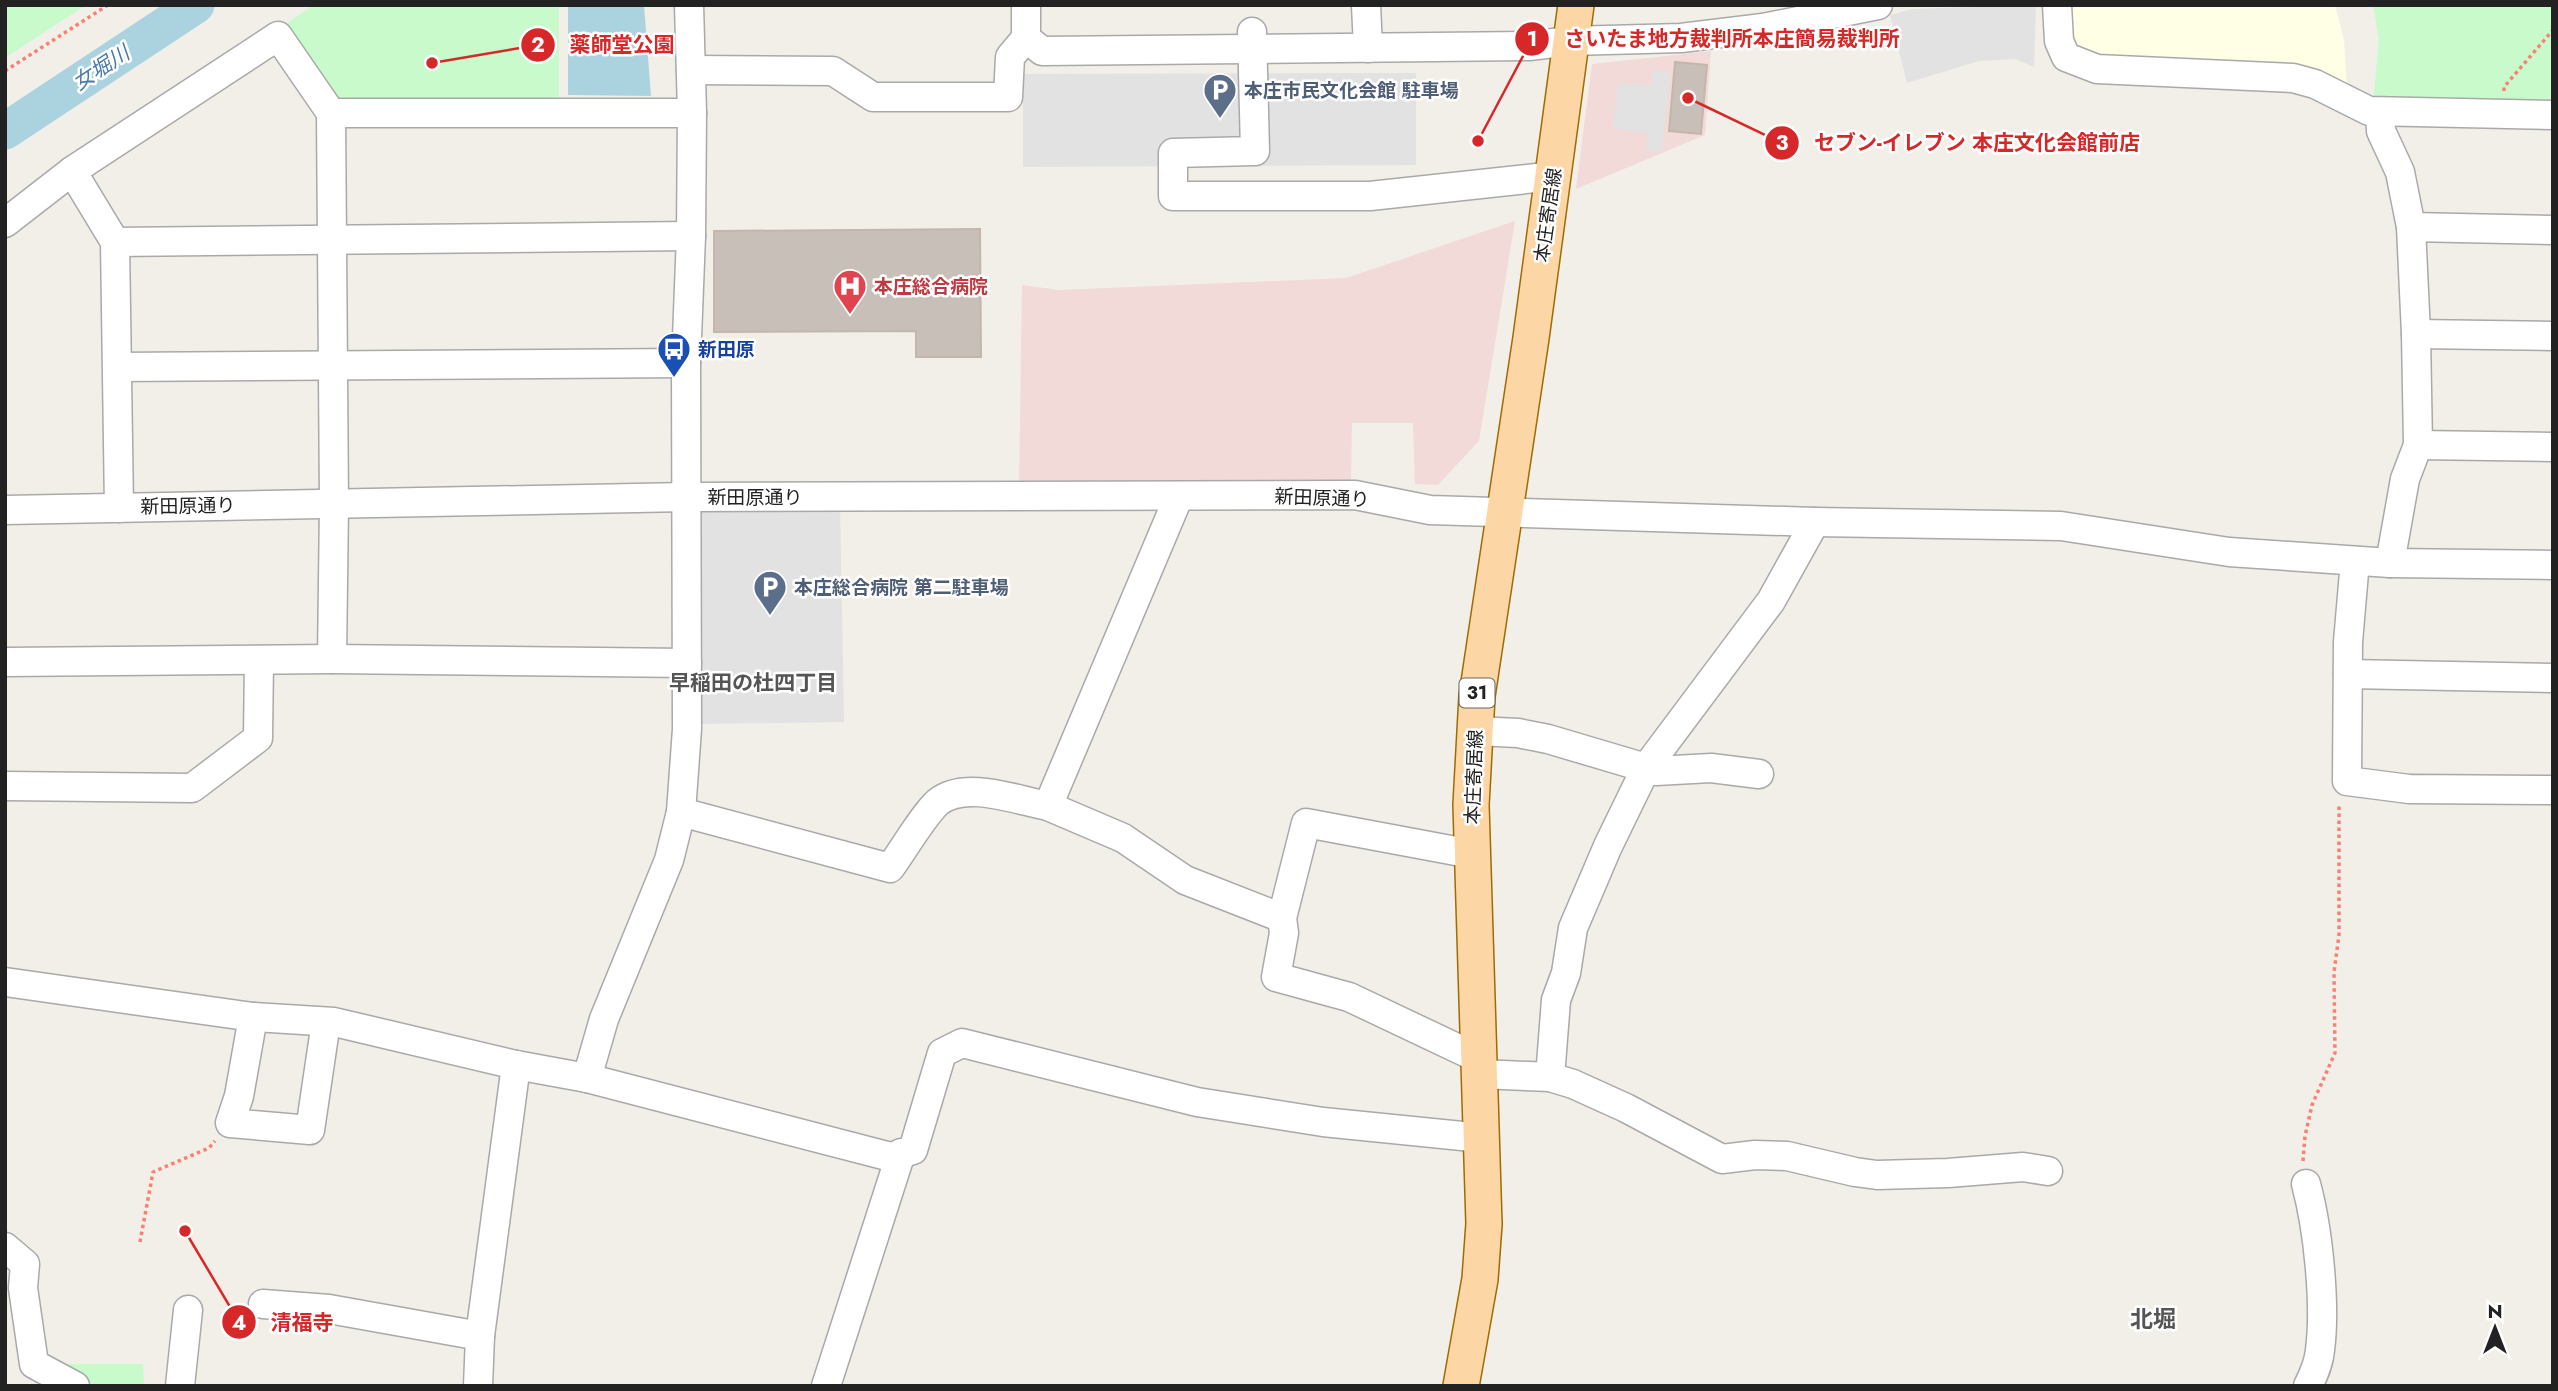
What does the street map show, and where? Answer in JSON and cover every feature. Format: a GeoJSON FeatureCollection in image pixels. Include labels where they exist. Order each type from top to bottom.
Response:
{"type":"FeatureCollection","features":[{"type":"Feature","properties":{"kind":"main road","name":"本庄寄居線"},"geometry":{"type":"LineString","coordinates":[[1461,1386],[1480,1279],[1484,1223],[1471,805],[1477,696],[1554,176],[1576,5]]}},
{"type":"Feature","properties":{"kind":"street"},"geometry":{"type":"LineString","coordinates":[[587,1078],[604,1019],[669,860],[681,812],[687,729],[686,363],[692,113],[689,5]]}},
{"type":"Feature","properties":{"kind":"street"},"geometry":{"type":"LineString","coordinates":[[1026,5],[1026,38]]}},
{"type":"Feature","properties":{"kind":"street"},"geometry":{"type":"LineString","coordinates":[[2057,5],[2059,41],[2066,57],[2097,69],[2293,78],[2315,84],[2374,112],[2553,115]]}},
{"type":"Feature","properties":{"kind":"street"},"geometry":{"type":"LineString","coordinates":[[691,70],[833,71],[873,97],[1008,97],[1010,57],[1026,38],[1049,33],[1252,41],[1367,28],[1529,30],[1570,41],[1681,38],[1763,28],[1866,6]]}},
{"type":"Feature","properties":{"kind":"street"},"geometry":{"type":"LineString","coordinates":[[5,223],[72,171],[278,36],[331,113],[334,504],[332,659]]}},
{"type":"Feature","properties":{"kind":"street"},"geometry":{"type":"LineString","coordinates":[[1252,41],[1255,151],[1173,153],[1173,196],[1370,196],[1554,176]]}},
{"type":"Feature","properties":{"kind":"street"},"geometry":{"type":"LineString","coordinates":[[2374,112],[2400,172],[2411,227],[2416,334],[2418,445],[2405,479],[2390,563]]}},
{"type":"Feature","properties":{"kind":"street"},"geometry":{"type":"LineString","coordinates":[[331,113],[692,113]]}},
{"type":"Feature","properties":{"kind":"street"},"geometry":{"type":"LineString","coordinates":[[72,171],[116,242],[119,508]]}},
{"type":"Feature","properties":{"kind":"street"},"geometry":{"type":"LineString","coordinates":[[2411,227],[2553,230]]}},
{"type":"Feature","properties":{"kind":"street"},"geometry":{"type":"LineString","coordinates":[[116,242],[691,236]]}},
{"type":"Feature","properties":{"kind":"street"},"geometry":{"type":"LineString","coordinates":[[2416,334],[2553,336]]}},
{"type":"Feature","properties":{"kind":"street"},"geometry":{"type":"LineString","coordinates":[[118,367],[686,363]]}},
{"type":"Feature","properties":{"kind":"street"},"geometry":{"type":"LineString","coordinates":[[2418,445],[2553,447]]}},
{"type":"Feature","properties":{"kind":"street","name":"新田原通り"},"geometry":{"type":"LineString","coordinates":[[5,510],[687,497],[1355,495],[1430,510],[1815,522],[2061,526],[2229,552],[2390,563],[2553,565]]}},
{"type":"Feature","properties":{"kind":"street"},"geometry":{"type":"LineString","coordinates":[[1048,806],[1179,496]]}},
{"type":"Feature","properties":{"kind":"street"},"geometry":{"type":"LineString","coordinates":[[1550,1077],[1556,1000],[1566,973],[1573,928],[1608,846],[1646,768],[1771,601],[1815,522]]}},
{"type":"Feature","properties":{"kind":"street"},"geometry":{"type":"LineString","coordinates":[[2355,561],[2348,674],[2347,781],[2409,789],[2553,790]]}},
{"type":"Feature","properties":{"kind":"street"},"geometry":{"type":"LineString","coordinates":[[5,662],[332,659],[687,663]]}},
{"type":"Feature","properties":{"kind":"street"},"geometry":{"type":"LineString","coordinates":[[5,786],[192,788],[258,738],[259,660]]}},
{"type":"Feature","properties":{"kind":"street"},"geometry":{"type":"LineString","coordinates":[[2348,674],[2553,678]]}},
{"type":"Feature","properties":{"kind":"street"},"geometry":{"type":"LineString","coordinates":[[1476,731],[1518,733],[1548,739],[1656,771],[1711,768],[1759,775]]}},
{"type":"Feature","properties":{"kind":"street"},"geometry":{"type":"LineString","coordinates":[[681,812],[890,869],[936,803],[948,795],[971,790],[1048,806],[1123,838],[1185,880],[1282,918]]}},
{"type":"Feature","properties":{"kind":"street"},"geometry":{"type":"LineString","coordinates":[[1472,853],[1306,823],[1282,918],[1284,933],[1276,977],[1349,997],[1480,1067],[1550,1077],[1573,1084],[1626,1108],[1722,1159],[1755,1155],[1787,1156],[1877,1175],[2023,1167],[2048,1171]]}},
{"type":"Feature","properties":{"kind":"street"},"geometry":{"type":"LineString","coordinates":[[5,982],[253,1017],[326,1022],[516,1065],[587,1078],[891,1157],[912,1150],[942,1053],[962,1044],[1197,1102],[1323,1122],[1482,1138]]}},
{"type":"Feature","properties":{"kind":"street"},"geometry":{"type":"LineString","coordinates":[[253,1017],[239,1096],[230,1123],[310,1130],[326,1022]]}},
{"type":"Feature","properties":{"kind":"street"},"geometry":{"type":"LineString","coordinates":[[478,1386],[480,1336],[516,1065]]}},
{"type":"Feature","properties":{"kind":"street"},"geometry":{"type":"LineString","coordinates":[[826,1386],[901,1153]]}},
{"type":"Feature","properties":{"kind":"street"},"geometry":{"type":"LineString","coordinates":[[2306,1184],[2314,1212],[2322,1309],[2320,1350],[2316,1370],[2308,1386]]}},
{"type":"Feature","properties":{"kind":"street"},"geometry":{"type":"LineString","coordinates":[[5,1247],[25,1264],[23,1288],[34,1364],[75,1386]]}},
{"type":"Feature","properties":{"kind":"street"},"geometry":{"type":"LineString","coordinates":[[263,1304],[329,1309],[480,1336]]}},
{"type":"Feature","properties":{"kind":"street"},"geometry":{"type":"LineString","coordinates":[[180,1386],[188,1310]]}},
{"type":"Feature","properties":{"kind":"path"},"geometry":{"type":"LineString","coordinates":[[5,71],[108,5]]}},
{"type":"Feature","properties":{"kind":"path"},"geometry":{"type":"LineString","coordinates":[[2503,114],[2504,87],[2553,30]]}},
{"type":"Feature","properties":{"kind":"path"},"geometry":{"type":"LineString","coordinates":[[2306,1184],[2303,1159],[2305,1136],[2312,1105],[2334,1053],[2334,972],[2339,935],[2339,796],[2347,781]]}},
{"type":"Feature","properties":{"kind":"path"},"geometry":{"type":"LineString","coordinates":[[140,1242],[153,1172],[209,1148],[230,1123]]}},
{"type":"Feature","properties":{"kind":"shaded area"},"geometry":{"type":"Polygon","coordinates":[[[2036,5],[2034,67],[2015,59],[1979,61],[1907,83],[1890,15],[1913,9],[2036,5]]]}},
{"type":"Feature","properties":{"kind":"shaded area"},"geometry":{"type":"Polygon","coordinates":[[[2064,5],[2335,5],[2344,40],[2347,89],[2091,59],[2073,50],[2064,5]]]}},
{"type":"Feature","properties":{"kind":"shaded area"},"geometry":{"type":"Polygon","coordinates":[[[1711,51],[1705,135],[1576,189],[1592,64],[1711,51]]]}},
{"type":"Feature","properties":{"kind":"shaded area"},"geometry":{"type":"Polygon","coordinates":[[[1653,70],[1670,72],[1662,151],[1646,150],[1648,133],[1613,129],[1618,83],[1652,86],[1653,70]]]}},
{"type":"Feature","properties":{"kind":"shaded area","name":"本庄市民文化会館 駐車場"},"geometry":{"type":"Polygon","coordinates":[[[1416,73],[1416,165],[1023,167],[1023,74],[1416,73]]]}},
{"type":"Feature","properties":{"kind":"shaded area"},"geometry":{"type":"Polygon","coordinates":[[[1515,221],[1479,441],[1438,485],[1415,484],[1413,423],[1352,423],[1351,483],[1019,485],[1022,285],[1059,290],[1346,278],[1515,221]]]}},
{"type":"Feature","properties":{"kind":"shaded area","name":"本庄総合病院 第二駐車場"},"geometry":{"type":"Polygon","coordinates":[[[712,503],[840,503],[844,722],[699,724],[699,512],[712,503]]]}},
{"type":"Feature","properties":{"kind":"green space"},"geometry":{"type":"Polygon","coordinates":[[[5,5],[86,5],[5,58],[5,5]]]}},
{"type":"Feature","properties":{"kind":"green space"},"geometry":{"type":"Polygon","coordinates":[[[314,5],[559,5],[559,98],[330,101],[281,27],[314,5]]]}},
{"type":"Feature","properties":{"kind":"green space"},"geometry":{"type":"Polygon","coordinates":[[[2373,5],[2553,5],[2553,105],[2373,101],[2379,40],[2373,5]]]}},
{"type":"Feature","properties":{"kind":"green space"},"geometry":{"type":"Polygon","coordinates":[[[54,1364],[143,1364],[144,1386],[96,1386],[54,1364]]]}},
{"type":"Feature","properties":{"kind":"water"},"geometry":{"type":"Polygon","coordinates":[[[568,5],[644,5],[651,96],[568,95],[568,5]]]}},
{"type":"Feature","properties":{"kind":"building"},"geometry":{"type":"Polygon","coordinates":[[[1675,62],[1707,65],[1701,134],[1669,131],[1675,62]]]}},
{"type":"Feature","properties":{"kind":"building"},"geometry":{"type":"Polygon","coordinates":[[[980,229],[981,357],[916,357],[916,331],[714,332],[714,231],[980,229]]]}},
{"type":"Feature","properties":{"kind":"waterway","name":"女堀川"},"geometry":{"type":"LineString","coordinates":[[5,131],[196,5]]}},
{"type":"Feature","properties":{"kind":"place","name":"薬師堂公園"},"geometry":{"type":"Point","coordinates":[432,63]}},
{"type":"Feature","properties":{"kind":"place","name":"セブン-イレブン 本庄文化会館前店"},"geometry":{"type":"Point","coordinates":[1688,98]}},
{"type":"Feature","properties":{"kind":"place","name":"本庄市民文化会館 駐車場"},"geometry":{"type":"Point","coordinates":[1220,120]}},
{"type":"Feature","properties":{"kind":"place","name":"さいたま地方裁判所本庄簡易裁判所"},"geometry":{"type":"Point","coordinates":[1478,141]}},
{"type":"Feature","properties":{"kind":"place","name":"本庄総合病院"},"geometry":{"type":"Point","coordinates":[850,316]}},
{"type":"Feature","properties":{"kind":"place","name":"新田原"},"geometry":{"type":"Point","coordinates":[674,379]}},
{"type":"Feature","properties":{"kind":"place","name":"本庄総合病院 第二駐車場"},"geometry":{"type":"Point","coordinates":[770,617]}},
{"type":"Feature","properties":{"kind":"place","name":"清福寺"},"geometry":{"type":"Point","coordinates":[185,1231]}},
{"type":"Feature","properties":{"kind":"district","name":"早稲田の杜四丁目"},"geometry":{"type":"Point","coordinates":[753,683]}},
{"type":"Feature","properties":{"kind":"district","name":"北堀"},"geometry":{"type":"Point","coordinates":[2153,1319]}}]}
